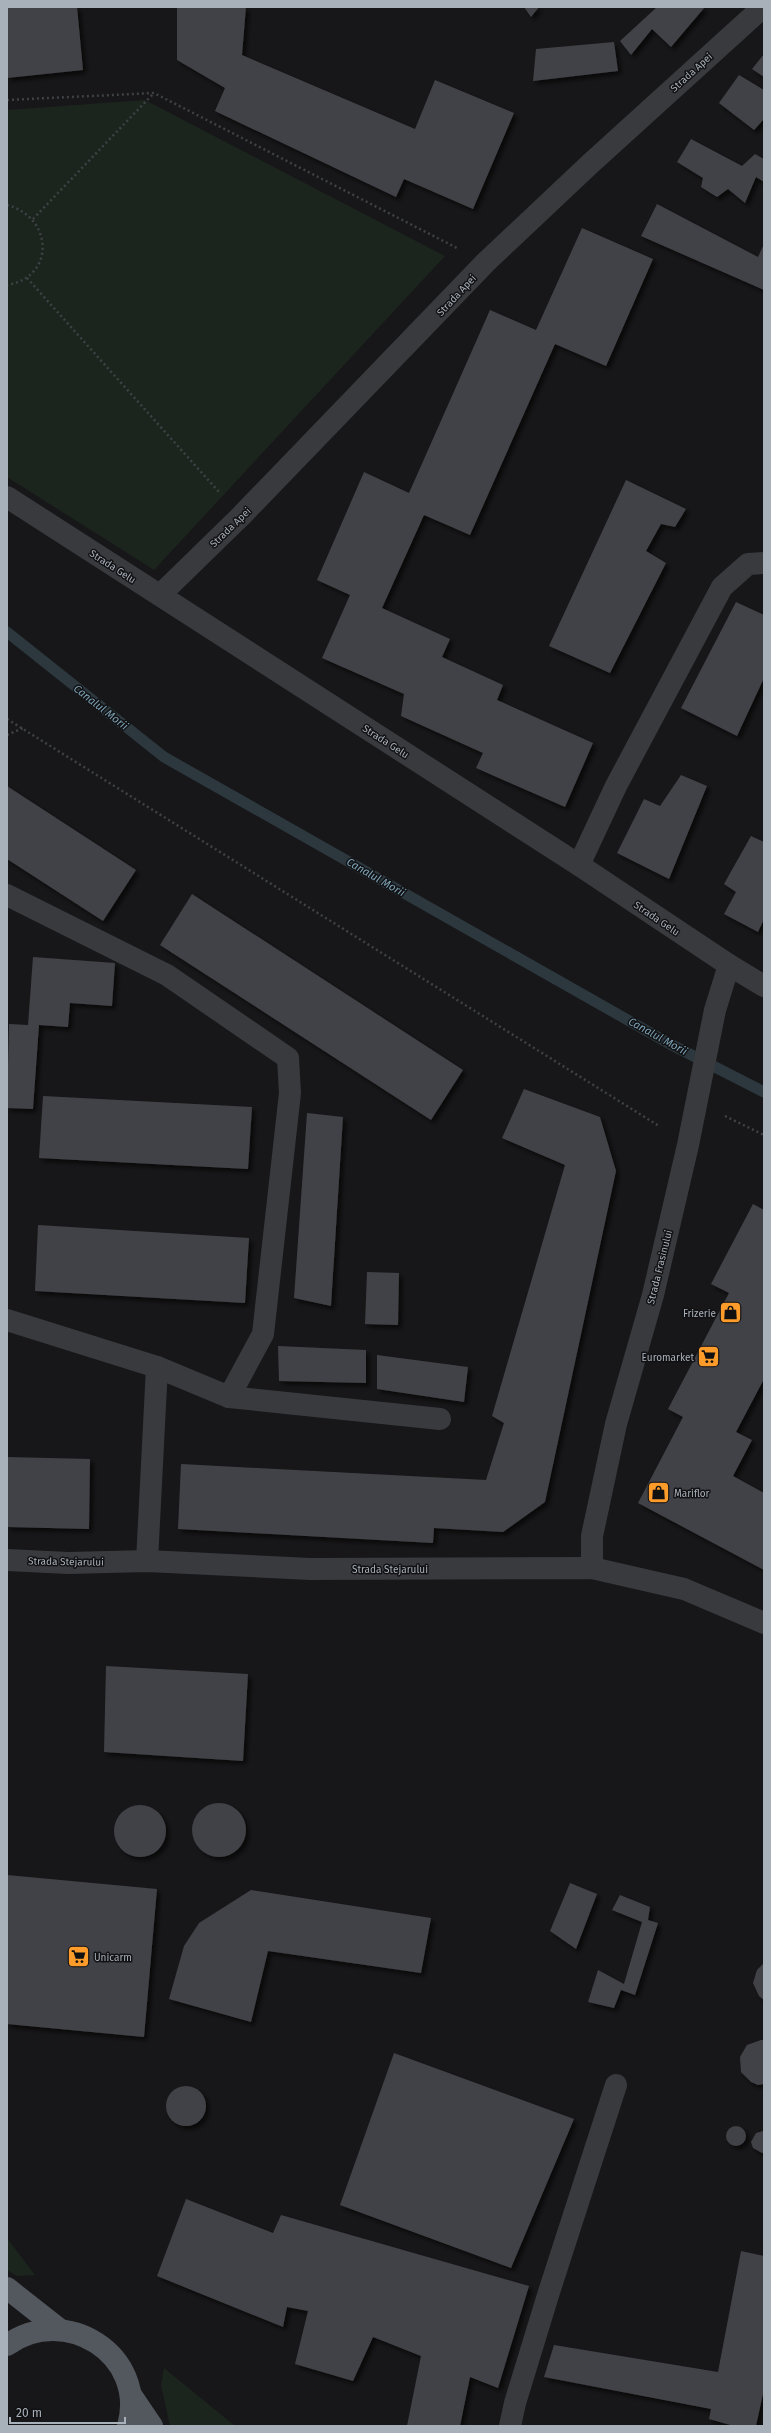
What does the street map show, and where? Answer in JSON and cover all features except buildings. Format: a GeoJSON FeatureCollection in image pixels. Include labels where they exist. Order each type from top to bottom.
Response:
{"type":"FeatureCollection","features":[{"type":"Feature","properties":{"kind":"main road"},"geometry":{"type":"LineString","coordinates":[[7,2288],[59,2329]]}},
{"type":"Feature","properties":{"kind":"main road"},"geometry":{"type":"LineString","coordinates":[[7,2345],[18,2338],[37,2330],[59,2329],[79,2333],[98,2343],[113,2357],[124,2375],[131,2395],[152,2426]]}},
{"type":"Feature","properties":{"kind":"main road"},"geometry":{"type":"LineString","coordinates":[[128,2426],[131,2417],[131,2395]]}},
{"type":"Feature","properties":{"kind":"street","name":"Strada Apei"},"geometry":{"type":"LineString","coordinates":[[160,595],[241,516],[486,262],[590,164],[763,7]]}},
{"type":"Feature","properties":{"kind":"street","name":"Strada Gelu"},"geometry":{"type":"LineString","coordinates":[[7,497],[579,865],[729,965],[764,986]]}},
{"type":"Feature","properties":{"kind":"street"},"geometry":{"type":"LineString","coordinates":[[579,865],[616,786],[722,587],[748,564],[764,563]]}},
{"type":"Feature","properties":{"kind":"street"},"geometry":{"type":"LineString","coordinates":[[7,895],[167,975],[288,1058],[290,1093],[263,1334],[229,1398]]}},
{"type":"Feature","properties":{"kind":"street","name":"Strada Frasinului"},"geometry":{"type":"LineString","coordinates":[[592,1568],[592,1536],[616,1424],[653,1295],[688,1144],[710,1034],[729,965]]}},
{"type":"Feature","properties":{"kind":"street"},"geometry":{"type":"LineString","coordinates":[[7,1320],[157,1367],[229,1398],[440,1419]]}},
{"type":"Feature","properties":{"kind":"street"},"geometry":{"type":"LineString","coordinates":[[148,1561],[157,1367]]}},
{"type":"Feature","properties":{"kind":"street","name":"Strada Stejarului"},"geometry":{"type":"LineString","coordinates":[[7,1560],[68,1563],[148,1561],[310,1569],[592,1568],[684,1589],[764,1623]]}},
{"type":"Feature","properties":{"kind":"street"},"geometry":{"type":"LineString","coordinates":[[510,2426],[515,2403],[549,2292],[616,2085]]}},
{"type":"Feature","properties":{"kind":"path"},"geometry":{"type":"LineString","coordinates":[[7,100],[154,93],[486,262]]}},
{"type":"Feature","properties":{"kind":"path"},"geometry":{"type":"LineString","coordinates":[[33,219],[154,93]]}},
{"type":"Feature","properties":{"kind":"path"},"geometry":{"type":"LineString","coordinates":[[7,205],[22,210],[33,219],[40,230],[43,243],[42,256],[36,269],[27,278],[7,285]]}},
{"type":"Feature","properties":{"kind":"path"},"geometry":{"type":"LineString","coordinates":[[27,278],[241,516]]}},
{"type":"Feature","properties":{"kind":"path"},"geometry":{"type":"LineString","coordinates":[[7,719],[688,1144]]}},
{"type":"Feature","properties":{"kind":"path"},"geometry":{"type":"LineString","coordinates":[[7,735],[23,728]]}},
{"type":"Feature","properties":{"kind":"path"},"geometry":{"type":"LineString","coordinates":[[697,1102],[764,1135]]}},
{"type":"Feature","properties":{"kind":"shaded area"},"geometry":{"type":"Polygon","coordinates":[[[145,100],[445,256],[154,570],[7,477],[7,110],[145,100]]]}},
{"type":"Feature","properties":{"kind":"shaded area"},"geometry":{"type":"Polygon","coordinates":[[[7,2238],[35,2275],[17,2276],[7,2270],[7,2238]]]}},
{"type":"Feature","properties":{"kind":"shaded area"},"geometry":{"type":"Polygon","coordinates":[[[164,2368],[235,2426],[170,2426],[161,2385],[164,2368]]]}},
{"type":"Feature","properties":{"kind":"waterway","name":"Canalul Morii"},"geometry":{"type":"LineString","coordinates":[[7,632],[164,757],[670,1044],[764,1092]]}},
{"type":"Feature","properties":{"kind":"place","name":"Frizerie"},"geometry":{"type":"Point","coordinates":[731,1313]}},
{"type":"Feature","properties":{"kind":"place","name":"Euromarket"},"geometry":{"type":"Point","coordinates":[709,1357]}},
{"type":"Feature","properties":{"kind":"place","name":"Mariflor"},"geometry":{"type":"Point","coordinates":[659,1493]}},
{"type":"Feature","properties":{"kind":"place","name":"Unicarm"},"geometry":{"type":"Point","coordinates":[79,1957]}}]}
